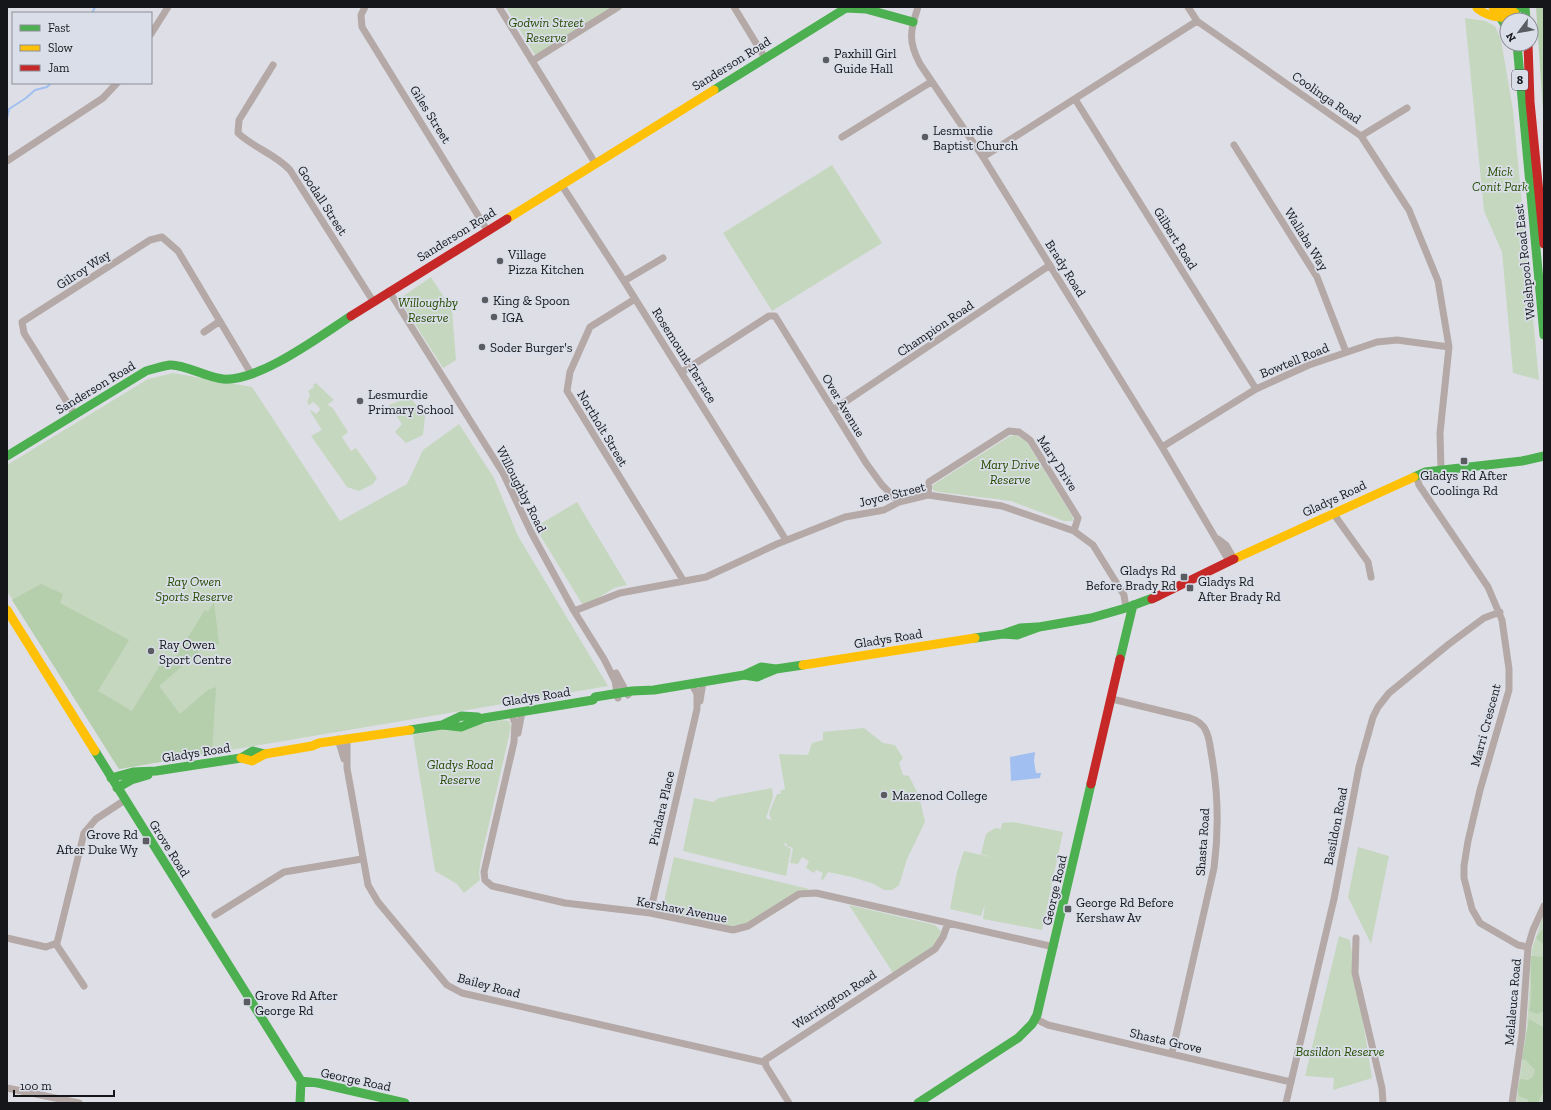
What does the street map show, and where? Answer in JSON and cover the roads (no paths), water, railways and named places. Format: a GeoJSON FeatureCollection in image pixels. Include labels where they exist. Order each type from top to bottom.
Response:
{"type":"FeatureCollection","features":[{"type":"Feature","properties":{"kind":"street"},"geometry":{"type":"LineString","coordinates":[[152,32],[168,7]]}},
{"type":"Feature","properties":{"kind":"street"},"geometry":{"type":"LineString","coordinates":[[499,7],[595,163]]}},
{"type":"Feature","properties":{"kind":"street"},"geometry":{"type":"LineString","coordinates":[[532,61],[618,7]]}},
{"type":"Feature","properties":{"kind":"street"},"geometry":{"type":"LineString","coordinates":[[734,7],[765,58]]}},
{"type":"Feature","properties":{"kind":"street","name":"Brady Road"},"geometry":{"type":"LineString","coordinates":[[918,7],[913,22],[911,44],[920,64],[983,157],[1218,539],[1226,545],[1232,560]]}},
{"type":"Feature","properties":{"kind":"street"},"geometry":{"type":"LineString","coordinates":[[983,157],[1197,21],[1188,7]]}},
{"type":"Feature","properties":{"kind":"street"},"geometry":{"type":"LineString","coordinates":[[1476,7],[1481,12],[1499,17]]}},
{"type":"Feature","properties":{"kind":"street"},"geometry":{"type":"LineString","coordinates":[[1493,7],[1509,9],[1514,12]]}},
{"type":"Feature","properties":{"kind":"street","name":"Giles Street"},"geometry":{"type":"LineString","coordinates":[[364,8],[361,16],[362,27],[488,230]]}},
{"type":"Feature","properties":{"kind":"street","name":"Sanderson Road"},"geometry":{"type":"LineString","coordinates":[[7,456],[146,371],[171,365],[222,379],[252,375],[269,367],[846,8],[866,9],[913,22]]}},
{"type":"Feature","properties":{"kind":"street","name":"Coolinga Road"},"geometry":{"type":"LineString","coordinates":[[1197,21],[1361,136],[1409,210],[1438,281],[1449,347],[1440,432],[1441,469]]}},
{"type":"Feature","properties":{"kind":"street"},"geometry":{"type":"LineString","coordinates":[[1513,52],[1522,115]]}},
{"type":"Feature","properties":{"kind":"street","name":"Welshpool Road East"},"geometry":{"type":"LineString","coordinates":[[1518,52],[1522,115],[1544,335]]}},
{"type":"Feature","properties":{"kind":"street"},"geometry":{"type":"LineString","coordinates":[[1524,52],[1526,85],[1530,102]]}},
{"type":"Feature","properties":{"kind":"street","name":"Welshpool Road East"},"geometry":{"type":"LineString","coordinates":[[1528,52],[1530,102],[1544,244]]}},
{"type":"Feature","properties":{"kind":"street","name":"Goodall Street"},"geometry":{"type":"LineString","coordinates":[[273,65],[239,120],[238,133],[246,140],[281,160],[290,170],[373,301]]}},
{"type":"Feature","properties":{"kind":"street"},"geometry":{"type":"LineString","coordinates":[[842,137],[931,82]]}},
{"type":"Feature","properties":{"kind":"street"},"geometry":{"type":"LineString","coordinates":[[7,161],[103,98],[116,84]]}},
{"type":"Feature","properties":{"kind":"street","name":"Gilbert Road"},"geometry":{"type":"LineString","coordinates":[[1075,98],[1256,389]]}},
{"type":"Feature","properties":{"kind":"street"},"geometry":{"type":"LineString","coordinates":[[1361,136],[1407,108]]}},
{"type":"Feature","properties":{"kind":"street","name":"Wallaba Way"},"geometry":{"type":"LineString","coordinates":[[1234,145],[1317,277],[1346,352]]}},
{"type":"Feature","properties":{"kind":"street","name":"Rosemount Terrace"},"geometry":{"type":"LineString","coordinates":[[561,184],[682,372],[786,540]]}},
{"type":"Feature","properties":{"kind":"street","name":"Gilroy Way"},"geometry":{"type":"LineString","coordinates":[[75,415],[24,333],[22,322],[150,240],[162,237],[178,251],[252,375]]}},
{"type":"Feature","properties":{"kind":"street"},"geometry":{"type":"LineString","coordinates":[[624,281],[663,258]]}},
{"type":"Feature","properties":{"kind":"street","name":"Champion Road"},"geometry":{"type":"LineString","coordinates":[[833,410],[1050,265]]}},
{"type":"Feature","properties":{"kind":"street","name":"Willoughby Road"},"geometry":{"type":"LineString","coordinates":[[389,291],[503,473],[531,532],[574,611],[604,659],[615,681],[617,696]]}},
{"type":"Feature","properties":{"kind":"street","name":"Northolt Street"},"geometry":{"type":"LineString","coordinates":[[635,299],[590,327],[570,372],[568,391],[683,580]]}},
{"type":"Feature","properties":{"kind":"street","name":"Over Avenue"},"geometry":{"type":"LineString","coordinates":[[682,372],[769,316],[775,316],[875,476],[899,502]]}},
{"type":"Feature","properties":{"kind":"street"},"geometry":{"type":"LineString","coordinates":[[204,332],[220,322]]}},
{"type":"Feature","properties":{"kind":"street","name":"Bowtell Road"},"geometry":{"type":"LineString","coordinates":[[1162,447],[1256,389],[1309,365],[1346,352],[1377,342],[1398,340],[1449,347]]}},
{"type":"Feature","properties":{"kind":"street","name":"Mary Drive"},"geometry":{"type":"LineString","coordinates":[[928,495],[929,482],[1009,431],[1019,432],[1030,440],[1078,518],[1074,531]]}},
{"type":"Feature","properties":{"kind":"street","name":"Gladys Road"},"geometry":{"type":"LineString","coordinates":[[117,788],[131,780],[156,772],[241,758],[253,751],[266,754],[312,746],[315,743],[343,741],[442,725],[461,727],[484,718],[593,700],[595,697],[617,696],[744,675],[757,677],[776,669],[1003,634],[1014,628],[1025,626],[1039,627],[1091,618],[1106,617],[1158,596],[1416,475],[1441,469],[1532,460],[1544,456]]}},
{"type":"Feature","properties":{"kind":"street","name":"Gladys Road"},"geometry":{"type":"LineString","coordinates":[[1532,460],[1544,462]]}},
{"type":"Feature","properties":{"kind":"street","name":"Marri Crescent"},"geometry":{"type":"LineString","coordinates":[[1416,475],[1421,488],[1488,587],[1500,612],[1509,669],[1509,690],[1480,790],[1468,841],[1464,866],[1464,878],[1472,909],[1480,923],[1518,945],[1528,947]]}},
{"type":"Feature","properties":{"kind":"street","name":"Joyce Street"},"geometry":{"type":"LineString","coordinates":[[574,611],[620,593],[683,580],[706,577],[786,540],[845,517],[884,510],[899,502],[928,495],[1002,506],[1074,531],[1093,545],[1124,596],[1129,609]]}},
{"type":"Feature","properties":{"kind":"street"},"geometry":{"type":"LineString","coordinates":[[1333,513],[1368,562],[1370,577]]}},
{"type":"Feature","properties":{"kind":"street","name":"George Road"},"geometry":{"type":"LineString","coordinates":[[918,1103],[1018,1038],[1036,1018],[1041,1003],[1129,625],[1129,609]]}},
{"type":"Feature","properties":{"kind":"street","name":"Grove Road"},"geometry":{"type":"LineString","coordinates":[[7,610],[301,1082]]}},
{"type":"Feature","properties":{"kind":"street","name":"Basildon Road"},"geometry":{"type":"LineString","coordinates":[[1286,1103],[1334,899],[1359,767],[1373,717],[1378,707],[1390,693],[1449,644],[1484,618],[1500,612]]}},
{"type":"Feature","properties":{"kind":"street","name":"Willoughby Road"},"geometry":{"type":"LineString","coordinates":[[604,659],[610,664],[628,694]]}},
{"type":"Feature","properties":{"kind":"street","name":"Pindara Place"},"geometry":{"type":"LineString","coordinates":[[650,913],[701,697],[703,682]]}},
{"type":"Feature","properties":{"kind":"street","name":"Pindara Place"},"geometry":{"type":"LineString","coordinates":[[692,684],[697,694],[697,709]]}},
{"type":"Feature","properties":{"kind":"street","name":"Shasta Road"},"geometry":{"type":"LineString","coordinates":[[1112,699],[1198,721],[1208,735],[1214,768],[1216,808],[1214,868],[1172,1053]]}},
{"type":"Feature","properties":{"kind":"street","name":"Kershaw Avenue"},"geometry":{"type":"LineString","coordinates":[[514,742],[517,736],[522,712]]}},
{"type":"Feature","properties":{"kind":"street","name":"Kershaw Avenue"},"geometry":{"type":"LineString","coordinates":[[511,713],[515,723],[514,742],[484,872],[486,882],[495,888],[566,903],[650,913],[718,928],[738,930],[748,926],[799,894],[810,892],[1054,947]]}},
{"type":"Feature","properties":{"kind":"street","name":"Bailey Road"},"geometry":{"type":"LineString","coordinates":[[343,741],[366,879],[375,898],[438,976],[452,989],[462,993],[764,1062]]}},
{"type":"Feature","properties":{"kind":"street","name":"Gladys Road"},"geometry":{"type":"LineString","coordinates":[[111,778],[142,771],[156,772]]}},
{"type":"Feature","properties":{"kind":"street"},"geometry":{"type":"LineString","coordinates":[[7,938],[46,947],[56,944],[59,938],[84,833],[96,819],[125,800]]}},
{"type":"Feature","properties":{"kind":"street"},"geometry":{"type":"LineString","coordinates":[[214,915],[284,872],[362,859]]}},
{"type":"Feature","properties":{"kind":"street","name":"Melaleuca Road"},"geometry":{"type":"LineString","coordinates":[[1512,1103],[1522,1034],[1528,947],[1533,930],[1544,906]]}},
{"type":"Feature","properties":{"kind":"street","name":"Warrington Road"},"geometry":{"type":"LineString","coordinates":[[764,1062],[770,1055],[935,949],[943,937],[948,923]]}},
{"type":"Feature","properties":{"kind":"street"},"geometry":{"type":"LineString","coordinates":[[1356,938],[1355,973],[1382,1088],[1383,1103]]}},
{"type":"Feature","properties":{"kind":"street"},"geometry":{"type":"LineString","coordinates":[[56,944],[84,986]]}},
{"type":"Feature","properties":{"kind":"street","name":"Shasta Grove"},"geometry":{"type":"LineString","coordinates":[[1036,1018],[1048,1025],[1291,1082]]}},
{"type":"Feature","properties":{"kind":"street"},"geometry":{"type":"LineString","coordinates":[[764,1062],[789,1103]]}},
{"type":"Feature","properties":{"kind":"street"},"geometry":{"type":"LineString","coordinates":[[300,1103],[301,1082]]}},
{"type":"Feature","properties":{"kind":"street","name":"George Road"},"geometry":{"type":"LineString","coordinates":[[301,1082],[318,1083],[405,1103]]}},
{"type":"Feature","properties":{"kind":"street"},"geometry":{"type":"LineString","coordinates":[[7,1088],[79,1103]]}},
{"type":"Feature","properties":{"kind":"water"},"geometry":{"type":"Polygon","coordinates":[[[1035,752],[1034,761],[1036,773],[1041,773],[1040,778],[1011,781],[1010,757],[1035,752]]]}},
{"type":"Feature","properties":{"kind":"waterway"},"geometry":{"type":"LineString","coordinates":[[92,12],[95,7]]}},
{"type":"Feature","properties":{"kind":"waterway"},"geometry":{"type":"LineString","coordinates":[[7,118],[9,109],[35,90],[47,87],[50,84]]}},
{"type":"Feature","properties":{"kind":"place","name":"Paxhill Girl Guide Hall"},"geometry":{"type":"Point","coordinates":[826,60]}},
{"type":"Feature","properties":{"kind":"place","name":"Lesmurdie Baptist Church"},"geometry":{"type":"Point","coordinates":[925,137]}},
{"type":"Feature","properties":{"kind":"place","name":"Village Pizza Kitchen"},"geometry":{"type":"Point","coordinates":[500,261]}},
{"type":"Feature","properties":{"kind":"place","name":"King & Spoon"},"geometry":{"type":"Point","coordinates":[485,300]}},
{"type":"Feature","properties":{"kind":"place","name":"IGA"},"geometry":{"type":"Point","coordinates":[494,317]}},
{"type":"Feature","properties":{"kind":"place","name":"Soder Burger's"},"geometry":{"type":"Point","coordinates":[482,347]}},
{"type":"Feature","properties":{"kind":"place","name":"Lesmurdie Primary School"},"geometry":{"type":"Point","coordinates":[360,401]}},
{"type":"Feature","properties":{"kind":"place","name":"Gladys Rd After Coolinga Rd"},"geometry":{"type":"Point","coordinates":[1464,461]}},
{"type":"Feature","properties":{"kind":"place","name":"Gladys Rd Before Brady Rd"},"geometry":{"type":"Point","coordinates":[1184,577]}},
{"type":"Feature","properties":{"kind":"place","name":"Gladys Rd After Brady Rd"},"geometry":{"type":"Point","coordinates":[1190,588]}},
{"type":"Feature","properties":{"kind":"place","name":"Ray Owen Sport Centre"},"geometry":{"type":"Point","coordinates":[151,651]}},
{"type":"Feature","properties":{"kind":"place","name":"Mazenod College"},"geometry":{"type":"Point","coordinates":[884,795]}},
{"type":"Feature","properties":{"kind":"place","name":"Grove Rd After Duke Wy"},"geometry":{"type":"Point","coordinates":[146,841]}},
{"type":"Feature","properties":{"kind":"place","name":"George Rd Before Kershaw Av"},"geometry":{"type":"Point","coordinates":[1068,909]}},
{"type":"Feature","properties":{"kind":"place","name":"Grove Rd After George Rd"},"geometry":{"type":"Point","coordinates":[247,1002]}},
{"type":"Feature","properties":{"kind":"park label","name":"Godwin Street Reserve"},"geometry":{"type":"Point","coordinates":[546,30]}},
{"type":"Feature","properties":{"kind":"park label","name":"Mick Conit Park"},"geometry":{"type":"Point","coordinates":[1500,178]}},
{"type":"Feature","properties":{"kind":"park label","name":"Willoughby Reserve"},"geometry":{"type":"Point","coordinates":[428,310]}},
{"type":"Feature","properties":{"kind":"park label","name":"Mary Drive Reserve"},"geometry":{"type":"Point","coordinates":[1010,472]}},
{"type":"Feature","properties":{"kind":"park label","name":"Ray Owen Sports Reserve"},"geometry":{"type":"Point","coordinates":[194,588]}},
{"type":"Feature","properties":{"kind":"park label","name":"Gladys Road Reserve"},"geometry":{"type":"Point","coordinates":[460,772]}},
{"type":"Feature","properties":{"kind":"park label","name":"Basildon Reserve"},"geometry":{"type":"Point","coordinates":[1340,1051]}}]}
